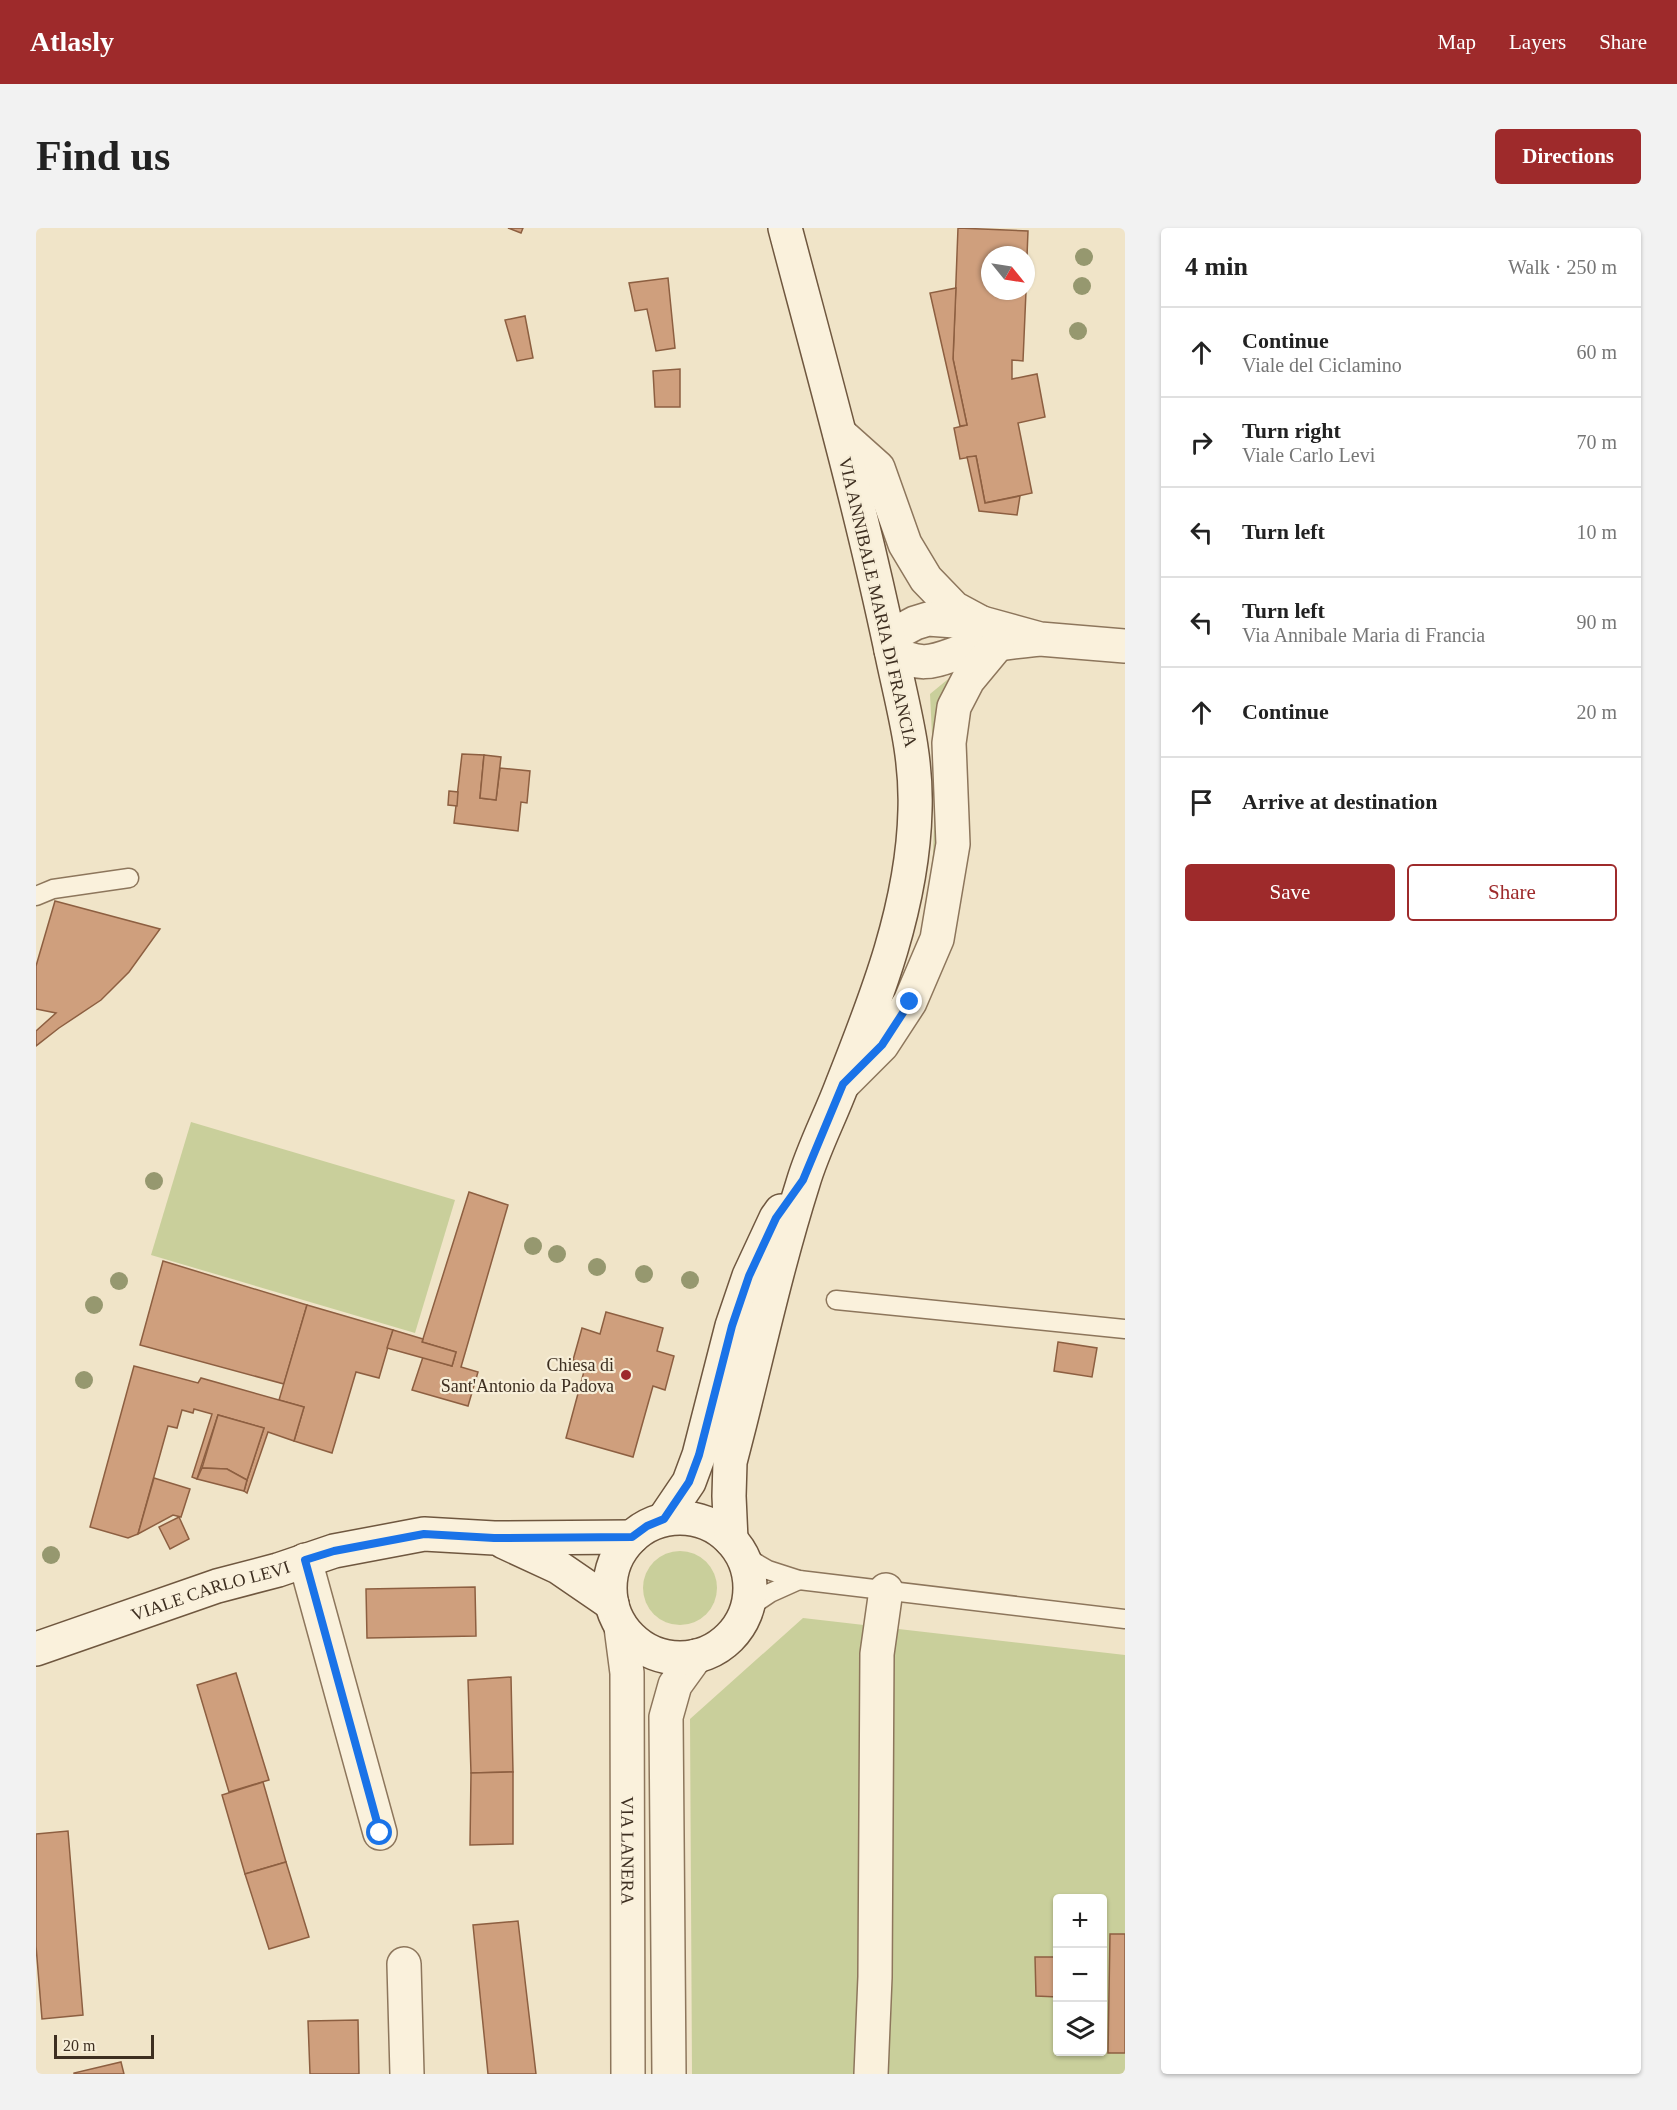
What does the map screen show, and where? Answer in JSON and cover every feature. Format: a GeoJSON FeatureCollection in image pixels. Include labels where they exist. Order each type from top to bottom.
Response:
{"type":"FeatureCollection","features":[{"type":"Feature","properties":{"kind":"main road","name":"VIA ANNIBALE MARIA DI FRANCIA"},"geometry":{"type":"LineString","coordinates":[[737,1547],[729,1496],[730,1462],[803,1180],[843,1084],[895,934],[907,890],[915,810],[913,748],[878,585],[784,228]]}},
{"type":"Feature","properties":{"kind":"main road"},"geometry":{"type":"LineString","coordinates":[[840,434],[878,468],[905,544],[926,579],[954,608],[989,634]]}},
{"type":"Feature","properties":{"kind":"main road"},"geometry":{"type":"LineString","coordinates":[[891,650],[900,632],[915,623],[928,619],[989,634],[1125,646]]}},
{"type":"Feature","properties":{"kind":"main road"},"geometry":{"type":"LineString","coordinates":[[843,1084],[882,1045],[910,1002],[938,939],[953,844],[949,743],[954,706],[989,634]]}},
{"type":"Feature","properties":{"kind":"main road","name":"VIA ANNIBALE MARIA DI FRANCIA"},"geometry":{"type":"LineString","coordinates":[[664,1519],[689,1482],[699,1455],[732,1326],[749,1276],[776,1218],[803,1180]]}},
{"type":"Feature","properties":{"kind":"main road"},"geometry":{"type":"LineString","coordinates":[[664,1519],[700,1520],[717,1528],[737,1547],[749,1572],[748,1608],[740,1625],[728,1640],[713,1650],[679,1659],[646,1650],[632,1640],[616,1616],[610,1586],[613,1568],[620,1551],[632,1537],[647,1526],[664,1519]]}},
{"type":"Feature","properties":{"kind":"main road","name":"VIALE CARLO LEVI"},"geometry":{"type":"LineString","coordinates":[[36,1649],[217,1586],[278,1570],[334,1551],[424,1534],[494,1538],[632,1537]]}},
{"type":"Feature","properties":{"kind":"main road","name":"VIALE CARLO LEVI"},"geometry":{"type":"LineString","coordinates":[[494,1538],[558,1567],[616,1616]]}},
{"type":"Feature","properties":{"kind":"main road"},"geometry":{"type":"LineString","coordinates":[[305,1560],[380,1833]]}},
{"type":"Feature","properties":{"kind":"main road"},"geometry":{"type":"LineString","coordinates":[[871,2074],[875,1977],[877,1654],[886,1590]]}},
{"type":"Feature","properties":{"kind":"main road","name":"VIA LANERA"},"geometry":{"type":"LineString","coordinates":[[616,1616],[627,1673],[628,2074]]}},
{"type":"Feature","properties":{"kind":"main road"},"geometry":{"type":"LineString","coordinates":[[669,2074],[666,1717],[675,1685],[696,1656]]}},
{"type":"Feature","properties":{"kind":"main road"},"geometry":{"type":"LineString","coordinates":[[404,1964],[407,2074]]}},
{"type":"Feature","properties":{"kind":"lane"},"geometry":{"type":"LineString","coordinates":[[36,896],[53,889],[129,878]]}},
{"type":"Feature","properties":{"kind":"lane"},"geometry":{"type":"LineString","coordinates":[[836,1300],[1125,1329]]}},
{"type":"Feature","properties":{"kind":"lane"},"geometry":{"type":"LineString","coordinates":[[737,1547],[768,1570],[799,1580],[1125,1618]]}},
{"type":"Feature","properties":{"kind":"lane"},"geometry":{"type":"LineString","coordinates":[[748,1608],[770,1593],[799,1580]]}},
{"type":"Feature","properties":{"kind":"green space"},"geometry":{"type":"Polygon","coordinates":[[[964,666],[944,830],[923,933],[933,854],[935,795],[930,694],[964,666]]]}},
{"type":"Feature","properties":{"kind":"green space"},"geometry":{"type":"Polygon","coordinates":[[[191,1122],[455,1200],[415,1333],[151,1255],[191,1122]]]}},
{"type":"Feature","properties":{"kind":"green space"},"geometry":{"type":"Polygon","coordinates":[[[673,1551],[687,1551],[701,1557],[711,1567],[717,1581],[715,1602],[701,1619],[687,1625],[673,1625],[659,1619],[649,1609],[643,1595],[643,1581],[649,1567],[659,1557],[673,1551]]]}},
{"type":"Feature","properties":{"kind":"green space"},"geometry":{"type":"Polygon","coordinates":[[[803,1618],[1125,1655],[1125,2074],[692,2074],[690,1719],[803,1618]]]}},
{"type":"Feature","properties":{"kind":"building"},"geometry":{"type":"Polygon","coordinates":[[[508,228],[523,228],[521,233],[508,228]]]}},
{"type":"Feature","properties":{"kind":"building"},"geometry":{"type":"Polygon","coordinates":[[[958,228],[1028,231],[1027,246],[981,246],[981,300],[1026,300],[1023,361],[1012,360],[1012,379],[1037,374],[1045,417],[1018,423],[1032,493],[985,503],[976,456],[960,459],[954,428],[967,425],[953,359],[958,228]]]}},
{"type":"Feature","properties":{"kind":"building"},"geometry":{"type":"Polygon","coordinates":[[[668,278],[675,348],[656,351],[647,309],[635,311],[629,283],[668,278]]]}},
{"type":"Feature","properties":{"kind":"building"},"geometry":{"type":"Polygon","coordinates":[[[956,288],[953,359],[967,425],[960,426],[930,293],[956,288]]]}},
{"type":"Feature","properties":{"kind":"building"},"geometry":{"type":"Polygon","coordinates":[[[525,316],[533,358],[517,361],[505,320],[525,316]]]}},
{"type":"Feature","properties":{"kind":"building"},"geometry":{"type":"Polygon","coordinates":[[[680,369],[680,407],[655,407],[653,371],[680,369]]]}},
{"type":"Feature","properties":{"kind":"building"},"geometry":{"type":"Polygon","coordinates":[[[976,456],[985,503],[1020,496],[1017,515],[979,511],[967,457],[976,456]]]}},
{"type":"Feature","properties":{"kind":"building"},"geometry":{"type":"Polygon","coordinates":[[[462,754],[484,755],[480,798],[496,800],[500,768],[530,771],[527,803],[521,802],[518,831],[454,823],[462,754]]]}},
{"type":"Feature","properties":{"kind":"building"},"geometry":{"type":"Polygon","coordinates":[[[484,755],[501,757],[496,800],[480,798],[484,755]]]}},
{"type":"Feature","properties":{"kind":"building"},"geometry":{"type":"Polygon","coordinates":[[[449,791],[458,792],[457,806],[448,805],[449,791]]]}},
{"type":"Feature","properties":{"kind":"building"},"geometry":{"type":"Polygon","coordinates":[[[55,901],[160,929],[129,972],[101,1000],[36,1046],[36,1031],[56,1013],[36,1009],[36,966],[55,901]]]}},
{"type":"Feature","properties":{"kind":"building"},"geometry":{"type":"Polygon","coordinates":[[[469,1192],[508,1205],[461,1367],[478,1372],[468,1406],[412,1390],[423,1357],[452,1366],[456,1352],[422,1342],[469,1192]]]}},
{"type":"Feature","properties":{"kind":"building"},"geometry":{"type":"Polygon","coordinates":[[[163,1261],[307,1305],[284,1384],[140,1345],[163,1261]]]}},
{"type":"Feature","properties":{"kind":"building"},"geometry":{"type":"Polygon","coordinates":[[[307,1305],[393,1330],[379,1378],[356,1372],[332,1453],[294,1441],[304,1407],[279,1400],[307,1305]]]}},
{"type":"Feature","properties":{"kind":"building","name":"Chiesa di Sant'Antonio da Padova"},"geometry":{"type":"Polygon","coordinates":[[[606,1312],[663,1328],[657,1351],[674,1356],[665,1390],[653,1386],[633,1457],[566,1438],[586,1364],[573,1360],[582,1328],[600,1334],[606,1312]]]}},
{"type":"Feature","properties":{"kind":"building"},"geometry":{"type":"Polygon","coordinates":[[[393,1330],[456,1352],[452,1366],[387,1348],[393,1330]]]}},
{"type":"Feature","properties":{"kind":"building"},"geometry":{"type":"Polygon","coordinates":[[[1058,1342],[1097,1348],[1092,1377],[1054,1371],[1058,1342]]]}},
{"type":"Feature","properties":{"kind":"building"},"geometry":{"type":"Polygon","coordinates":[[[134,1366],[198,1383],[201,1378],[304,1407],[294,1441],[268,1432],[247,1493],[244,1491],[264,1428],[218,1415],[197,1479],[192,1477],[212,1414],[194,1409],[193,1413],[182,1410],[177,1428],[168,1426],[138,1534],[128,1538],[90,1527],[134,1366]]]}},
{"type":"Feature","properties":{"kind":"building"},"geometry":{"type":"Polygon","coordinates":[[[218,1415],[264,1428],[247,1480],[227,1469],[202,1468],[218,1415]]]}},
{"type":"Feature","properties":{"kind":"building"},"geometry":{"type":"Polygon","coordinates":[[[202,1468],[227,1469],[247,1480],[244,1491],[197,1479],[202,1468]]]}},
{"type":"Feature","properties":{"kind":"building"},"geometry":{"type":"Polygon","coordinates":[[[154,1478],[190,1489],[181,1517],[173,1515],[138,1534],[154,1478]]]}},
{"type":"Feature","properties":{"kind":"building"},"geometry":{"type":"Polygon","coordinates":[[[179,1517],[189,1539],[170,1549],[159,1527],[179,1517]]]}},
{"type":"Feature","properties":{"kind":"building"},"geometry":{"type":"Polygon","coordinates":[[[475,1587],[476,1636],[367,1638],[366,1589],[475,1587]]]}},
{"type":"Feature","properties":{"kind":"building"},"geometry":{"type":"Polygon","coordinates":[[[236,1673],[269,1780],[229,1792],[197,1685],[236,1673]]]}},
{"type":"Feature","properties":{"kind":"building"},"geometry":{"type":"Polygon","coordinates":[[[511,1677],[513,1772],[471,1773],[468,1680],[511,1677]]]}},
{"type":"Feature","properties":{"kind":"building"},"geometry":{"type":"Polygon","coordinates":[[[513,1772],[513,1844],[470,1845],[471,1773],[513,1772]]]}},
{"type":"Feature","properties":{"kind":"building"},"geometry":{"type":"Polygon","coordinates":[[[263,1782],[286,1862],[245,1874],[222,1795],[263,1782]]]}},
{"type":"Feature","properties":{"kind":"building"},"geometry":{"type":"Polygon","coordinates":[[[68,1831],[83,2015],[42,2019],[36,1946],[36,1834],[68,1831]]]}},
{"type":"Feature","properties":{"kind":"building"},"geometry":{"type":"Polygon","coordinates":[[[286,1862],[309,1937],[269,1949],[245,1874],[286,1862]]]}},
{"type":"Feature","properties":{"kind":"building"},"geometry":{"type":"Polygon","coordinates":[[[518,1921],[536,2074],[488,2074],[473,1925],[518,1921]]]}},
{"type":"Feature","properties":{"kind":"building"},"geometry":{"type":"Polygon","coordinates":[[[1110,1934],[1125,1934],[1125,2053],[1108,2053],[1110,1934]]]}},
{"type":"Feature","properties":{"kind":"building"},"geometry":{"type":"Polygon","coordinates":[[[1035,1957],[1053,1957],[1053,1997],[1036,1996],[1035,1957]]]}},
{"type":"Feature","properties":{"kind":"building"},"geometry":{"type":"Polygon","coordinates":[[[358,2020],[359,2074],[310,2074],[308,2021],[358,2020]]]}},
{"type":"Feature","properties":{"kind":"building"},"geometry":{"type":"Polygon","coordinates":[[[121,2062],[124,2074],[74,2074],[74,2073],[121,2062]]]}},
{"type":"Feature","properties":{"kind":"place","name":"Chiesa di Sant'Antonio da Padova"},"geometry":{"type":"Point","coordinates":[626,1375]}},
{"type":"Feature","properties":{"kind":"route"},"geometry":{"type":"LineString","coordinates":[[380,1833],[305,1560],[334,1551],[424,1534],[494,1538],[632,1537],[647,1526],[664,1519],[689,1482],[699,1455],[732,1326],[749,1276],[776,1218],[803,1180],[843,1084],[882,1045],[910,1002]]}}]}
